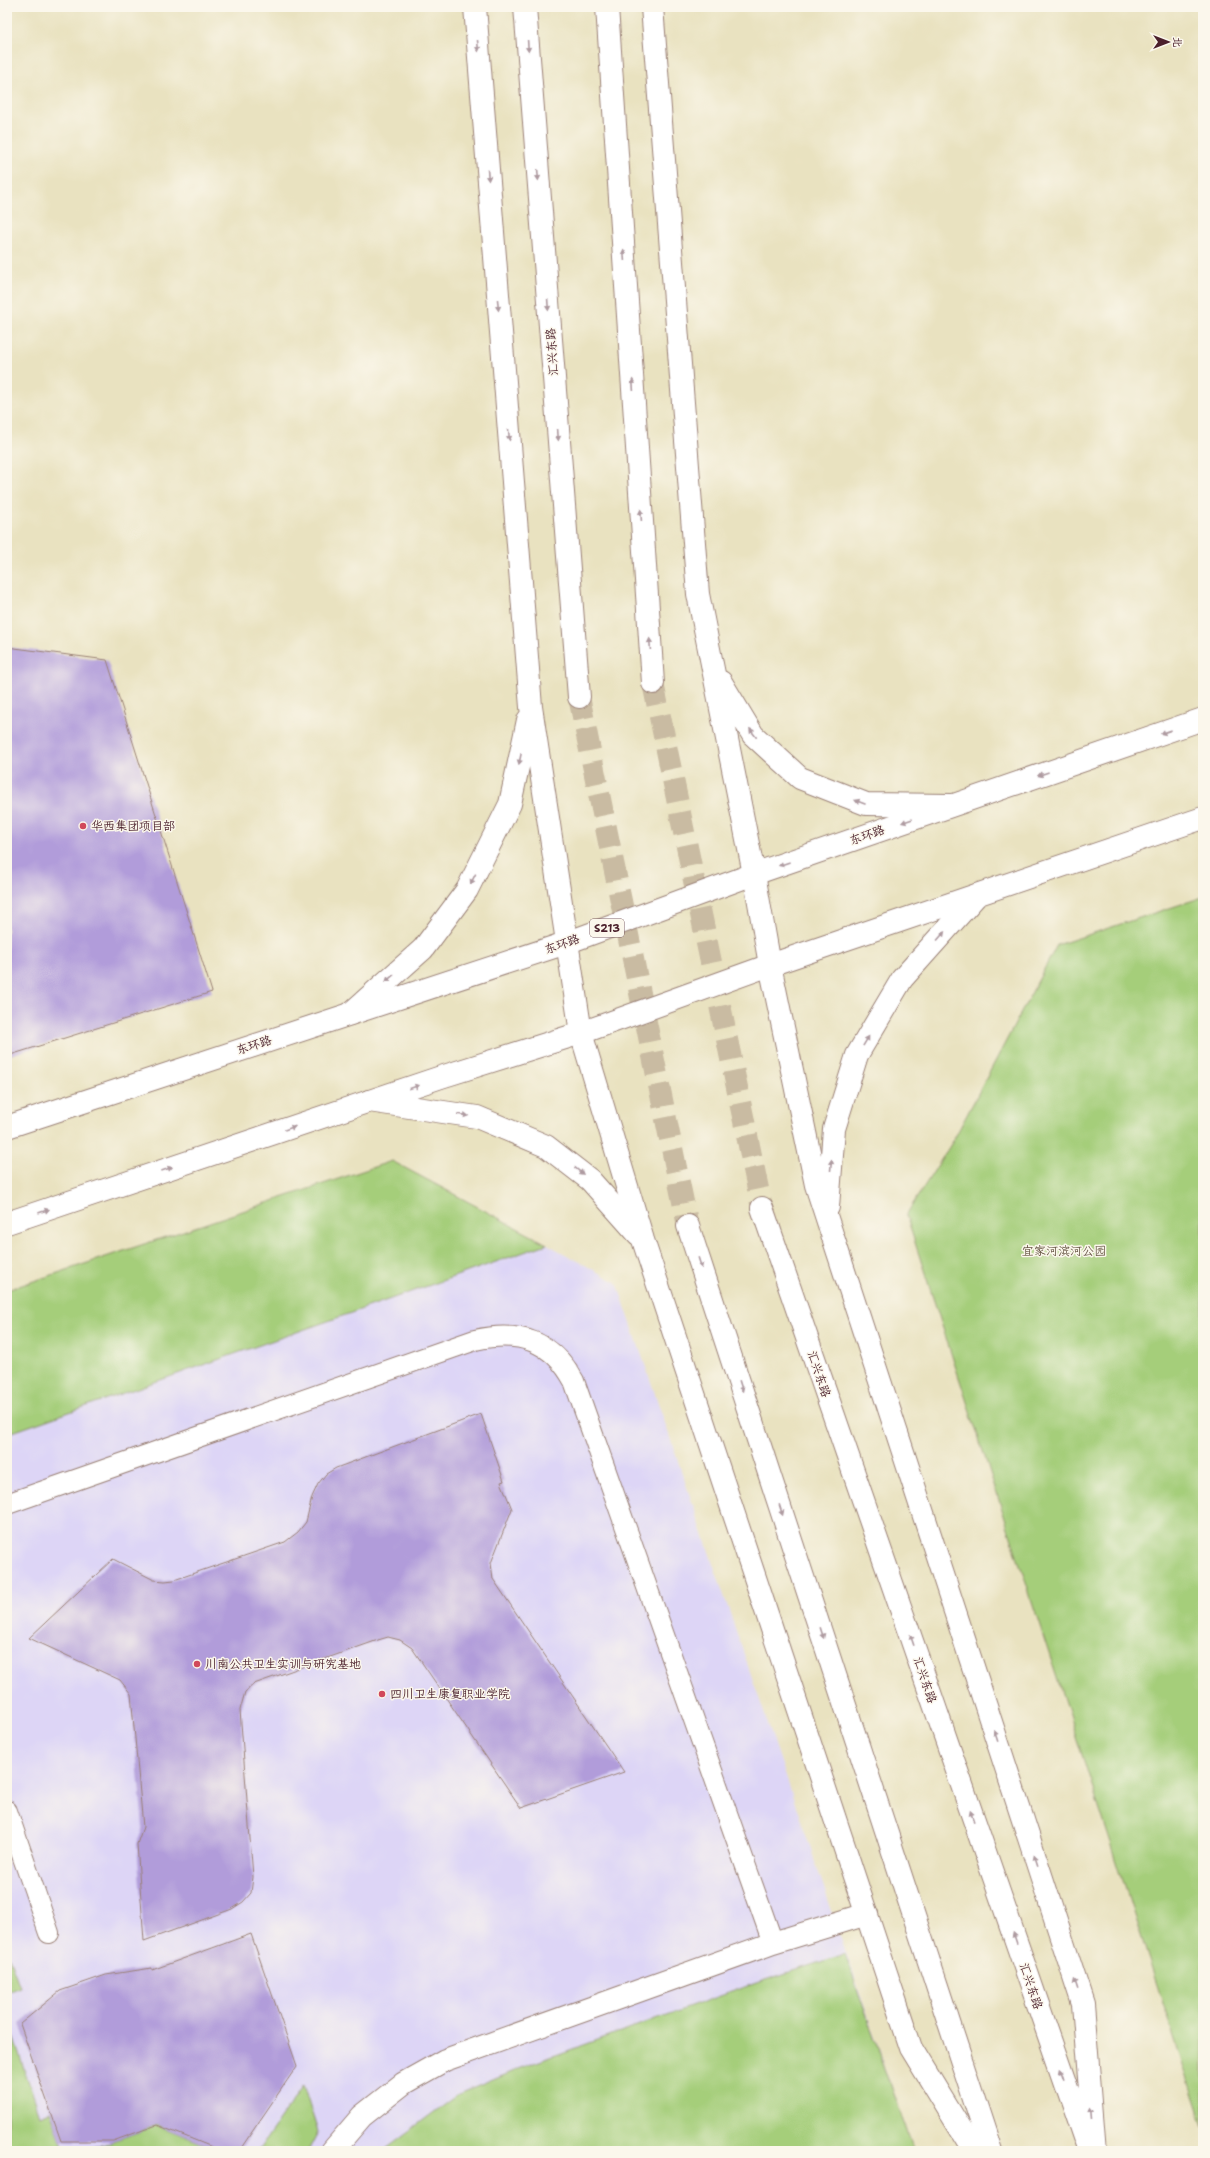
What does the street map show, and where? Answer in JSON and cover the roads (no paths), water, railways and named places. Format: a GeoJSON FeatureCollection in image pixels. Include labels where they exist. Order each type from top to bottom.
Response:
{"type":"FeatureCollection","features":[{"type":"Feature","properties":{"kind":"main road"},"geometry":{"type":"LineString","coordinates":[[475,7],[531,707],[581,1033],[643,1240],[911,2048],[974,2151]]}},
{"type":"Feature","properties":{"kind":"main road","name":"汇兴东路"},"geometry":{"type":"LineString","coordinates":[[525,7],[579,696]]}},
{"type":"Feature","properties":{"kind":"main road"},"geometry":{"type":"LineString","coordinates":[[607,7],[653,683]]}},
{"type":"Feature","properties":{"kind":"main road"},"geometry":{"type":"LineString","coordinates":[[652,7],[698,594],[754,874],[770,965],[816,1185],[1083,2004],[1095,2151]]}},
{"type":"Feature","properties":{"kind":"main road"},"geometry":{"type":"LineString","coordinates":[[714,670],[753,735],[800,778],[866,804],[954,805]]}},
{"type":"Feature","properties":{"kind":"main road"},"geometry":{"type":"LineString","coordinates":[[350,1014],[423,950],[467,890],[510,804],[531,707]]}},
{"type":"Feature","properties":{"kind":"main road","name":"东环路"},"geometry":{"type":"LineString","coordinates":[[7,1126],[566,943],[754,874],[1203,719]]}},
{"type":"Feature","properties":{"kind":"main road"},"geometry":{"type":"LineString","coordinates":[[7,1223],[581,1033],[770,965],[1203,818]]}},
{"type":"Feature","properties":{"kind":"main road"},"geometry":{"type":"LineString","coordinates":[[827,1218],[834,1129],[857,1055],[902,979],[977,895]]}},
{"type":"Feature","properties":{"kind":"main road"},"geometry":{"type":"LineString","coordinates":[[369,1102],[477,1117],[546,1146],[590,1180],[643,1240]]}},
{"type":"Feature","properties":{"kind":"main road","name":"汇兴东路"},"geometry":{"type":"LineString","coordinates":[[762,1208],[1089,2151]]}},
{"type":"Feature","properties":{"kind":"main road"},"geometry":{"type":"LineString","coordinates":[[688,1226],[991,2151]]}},
{"type":"Feature","properties":{"kind":"main road"},"geometry":{"type":"LineString","coordinates":[[332,2151],[362,2116],[404,2082],[445,2060],[773,1943],[867,1914]]}},
{"type":"Feature","properties":{"kind":"lane"},"geometry":{"type":"LineString","coordinates":[[7,1504],[475,1340],[498,1335],[517,1336],[533,1341],[551,1351],[566,1366],[574,1381],[773,1943]]}},
{"type":"Feature","properties":{"kind":"lane"},"geometry":{"type":"LineString","coordinates":[[7,1811],[49,1933]]}},
{"type":"Feature","properties":{"kind":"tunnel"},"geometry":{"type":"LineString","coordinates":[[653,683],[762,1208]]}},
{"type":"Feature","properties":{"kind":"tunnel"},"geometry":{"type":"LineString","coordinates":[[579,697],[688,1226]]}},
{"type":"Feature","properties":{"kind":"place","name":"华西集团项目部"},"geometry":{"type":"Point","coordinates":[83,826]}},
{"type":"Feature","properties":{"kind":"place","name":"川南公共卫生实训与研究基地"},"geometry":{"type":"Point","coordinates":[197,1664]}},
{"type":"Feature","properties":{"kind":"place","name":"四川卫生康复职业学院"},"geometry":{"type":"Point","coordinates":[382,1694]}},
{"type":"Feature","properties":{"kind":"park label","name":"宜家河滨河公园"},"geometry":{"type":"Point","coordinates":[1064,1251]}}]}
